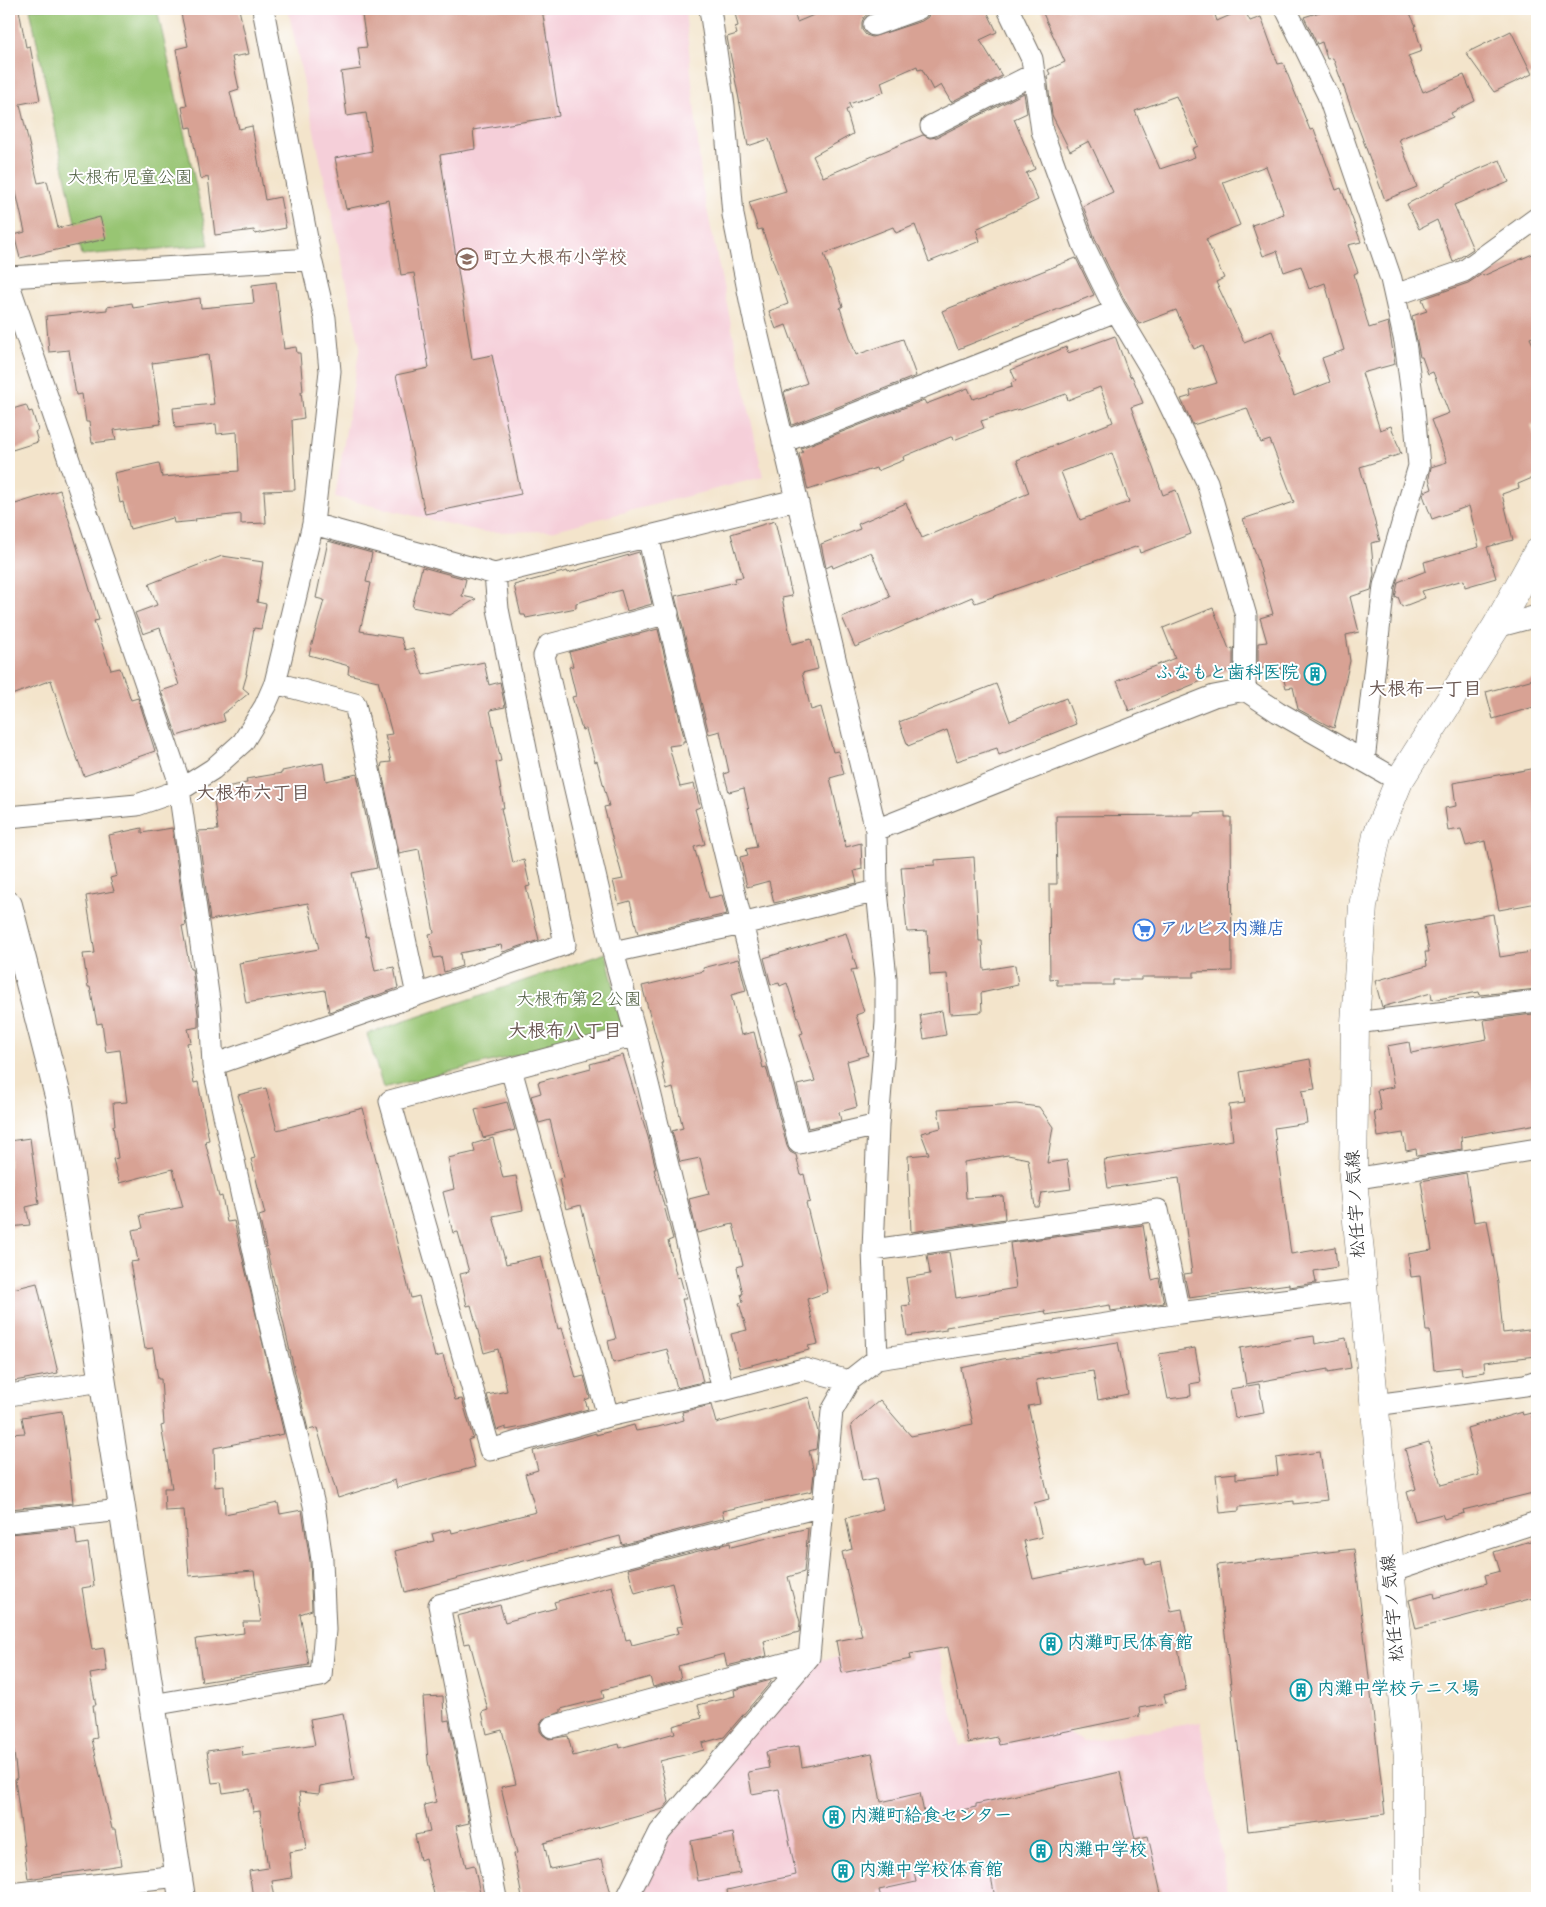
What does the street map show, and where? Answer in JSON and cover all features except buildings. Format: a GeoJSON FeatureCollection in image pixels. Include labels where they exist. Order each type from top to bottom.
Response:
{"type":"FeatureCollection","features":[{"type":"Feature","properties":{"kind":"main road","name":"松任宇ノ気線"},"geometry":{"type":"LineString","coordinates":[[1408,1898],[1408,1758],[1352,1178],[1355,1023],[1363,906],[1377,835],[1399,780],[1496,627],[1537,553]]}},
{"type":"Feature","properties":{"kind":"street"},"geometry":{"type":"LineString","coordinates":[[9,816],[137,805],[180,790],[213,769],[243,742],[265,706],[275,683],[313,524],[330,371],[325,318],[311,259],[263,9]]}},
{"type":"Feature","properties":{"kind":"street"},"geometry":{"type":"LineString","coordinates":[[710,9],[724,106],[733,215],[753,315],[876,830],[877,891],[886,978],[886,1022],[878,1125],[873,1250],[877,1359]]}},
{"type":"Feature","properties":{"kind":"street"},"geometry":{"type":"LineString","coordinates":[[874,25],[918,9]]}},
{"type":"Feature","properties":{"kind":"street"},"geometry":{"type":"LineString","coordinates":[[1008,9],[1032,59],[1042,131],[1084,246],[1116,311],[1156,379],[1207,482],[1246,616],[1245,690]]}},
{"type":"Feature","properties":{"kind":"street"},"geometry":{"type":"LineString","coordinates":[[1288,9],[1328,95],[1391,279],[1405,342],[1414,410],[1419,466],[1384,586],[1364,761]]}},
{"type":"Feature","properties":{"kind":"street"},"geometry":{"type":"LineString","coordinates":[[931,126],[1034,74]]}},
{"type":"Feature","properties":{"kind":"street"},"geometry":{"type":"LineString","coordinates":[[1395,295],[1464,272],[1537,218]]}},
{"type":"Feature","properties":{"kind":"street"},"geometry":{"type":"LineString","coordinates":[[9,277],[311,259]]}},
{"type":"Feature","properties":{"kind":"street"},"geometry":{"type":"LineString","coordinates":[[9,285],[180,790],[210,1008],[213,1065],[272,1334],[314,1505],[322,1560],[325,1630],[321,1676],[152,1705]]}},
{"type":"Feature","properties":{"kind":"street"},"geometry":{"type":"LineString","coordinates":[[783,442],[1116,311]]}},
{"type":"Feature","properties":{"kind":"street"},"geometry":{"type":"LineString","coordinates":[[313,524],[495,574],[796,500]]}},
{"type":"Feature","properties":{"kind":"street"},"geometry":{"type":"LineString","coordinates":[[648,536],[742,924],[799,1143],[878,1125]]}},
{"type":"Feature","properties":{"kind":"street"},"geometry":{"type":"LineString","coordinates":[[213,1065],[565,944],[498,609],[495,574]]}},
{"type":"Feature","properties":{"kind":"street"},"geometry":{"type":"LineString","coordinates":[[668,613],[549,645],[544,656],[613,952],[636,1035],[723,1390]]}},
{"type":"Feature","properties":{"kind":"street"},"geometry":{"type":"LineString","coordinates":[[1496,627],[1537,616]]}},
{"type":"Feature","properties":{"kind":"street"},"geometry":{"type":"LineString","coordinates":[[275,683],[355,704],[417,995]]}},
{"type":"Feature","properties":{"kind":"street"},"geometry":{"type":"LineString","coordinates":[[876,830],[1214,696],[1245,690],[1278,712],[1399,780]]}},
{"type":"Feature","properties":{"kind":"street"},"geometry":{"type":"LineString","coordinates":[[613,952],[742,924],[877,891]]}},
{"type":"Feature","properties":{"kind":"street"},"geometry":{"type":"LineString","coordinates":[[9,905],[60,1104],[181,1887],[9,1889]]}},
{"type":"Feature","properties":{"kind":"street"},"geometry":{"type":"LineString","coordinates":[[1355,1023],[1537,1001]]}},
{"type":"Feature","properties":{"kind":"street"},"geometry":{"type":"LineString","coordinates":[[636,1035],[390,1101],[490,1450],[608,1416],[723,1390],[804,1368],[849,1381]]}},
{"type":"Feature","properties":{"kind":"street"},"geometry":{"type":"LineString","coordinates":[[511,1069],[608,1416]]}},
{"type":"Feature","properties":{"kind":"street"},"geometry":{"type":"LineString","coordinates":[[1352,1178],[1537,1150]]}},
{"type":"Feature","properties":{"kind":"street"},"geometry":{"type":"LineString","coordinates":[[873,1250],[1158,1210],[1179,1313]]}},
{"type":"Feature","properties":{"kind":"street"},"geometry":{"type":"LineString","coordinates":[[627,1898],[660,1832],[809,1657],[832,1411],[849,1381],[877,1359],[1179,1313],[1362,1290]]}},
{"type":"Feature","properties":{"kind":"street"},"geometry":{"type":"LineString","coordinates":[[9,1395],[102,1381]]}},
{"type":"Feature","properties":{"kind":"street"},"geometry":{"type":"LineString","coordinates":[[1375,1405],[1537,1381]]}},
{"type":"Feature","properties":{"kind":"street"},"geometry":{"type":"LineString","coordinates":[[496,1898],[440,1606],[822,1506]]}},
{"type":"Feature","properties":{"kind":"street"},"geometry":{"type":"LineString","coordinates":[[9,1522],[122,1510]]}},
{"type":"Feature","properties":{"kind":"street"},"geometry":{"type":"LineString","coordinates":[[1390,1571],[1537,1522]]}},
{"type":"Feature","properties":{"kind":"street"},"geometry":{"type":"LineString","coordinates":[[552,1727],[809,1657]]}},
{"type":"Feature","properties":{"kind":"shaded area"},"geometry":{"type":"Polygon","coordinates":[[[288,9],[685,9],[702,185],[763,477],[551,531],[483,532],[335,497],[360,346],[288,9]]]}},
{"type":"Feature","properties":{"kind":"shaded area"},"geometry":{"type":"Polygon","coordinates":[[[937,1646],[960,1746],[1066,1731],[1084,1741],[1201,1722],[1229,1898],[638,1898],[664,1830],[808,1661],[937,1646]]]}},
{"type":"Feature","properties":{"kind":"green space","name":"大根布児童公園"},"geometry":{"type":"Polygon","coordinates":[[[30,9],[157,9],[209,245],[82,255],[30,9]]]}},
{"type":"Feature","properties":{"kind":"green space","name":"大根布第２公園"},"geometry":{"type":"Polygon","coordinates":[[[606,953],[624,1029],[383,1088],[367,1034],[606,953]]]}},
{"type":"Feature","properties":{"kind":"place","name":"町立大根布小学校"},"geometry":{"type":"Point","coordinates":[467,259]}},
{"type":"Feature","properties":{"kind":"place","name":"ふなもと歯科医院"},"geometry":{"type":"Point","coordinates":[1315,674]}},
{"type":"Feature","properties":{"kind":"place","name":"アルビス内灘店"},"geometry":{"type":"Point","coordinates":[1144,930]}},
{"type":"Feature","properties":{"kind":"place","name":"内灘町民体育館"},"geometry":{"type":"Point","coordinates":[1051,1644]}},
{"type":"Feature","properties":{"kind":"place","name":"内灘中学校テニス場"},"geometry":{"type":"Point","coordinates":[1301,1690]}},
{"type":"Feature","properties":{"kind":"place","name":"内灘町給食センター"},"geometry":{"type":"Point","coordinates":[834,1817]}},
{"type":"Feature","properties":{"kind":"place","name":"内灘中学校"},"geometry":{"type":"Point","coordinates":[1041,1851]}},
{"type":"Feature","properties":{"kind":"place","name":"内灘中学校体育館"},"geometry":{"type":"Point","coordinates":[843,1871]}},
{"type":"Feature","properties":{"kind":"district","name":"大根布一丁目"},"geometry":{"type":"Point","coordinates":[1425,690]}},
{"type":"Feature","properties":{"kind":"district","name":"大根布六丁目"},"geometry":{"type":"Point","coordinates":[253,794]}},
{"type":"Feature","properties":{"kind":"district","name":"大根布八丁目"},"geometry":{"type":"Point","coordinates":[565,1032]}}]}
